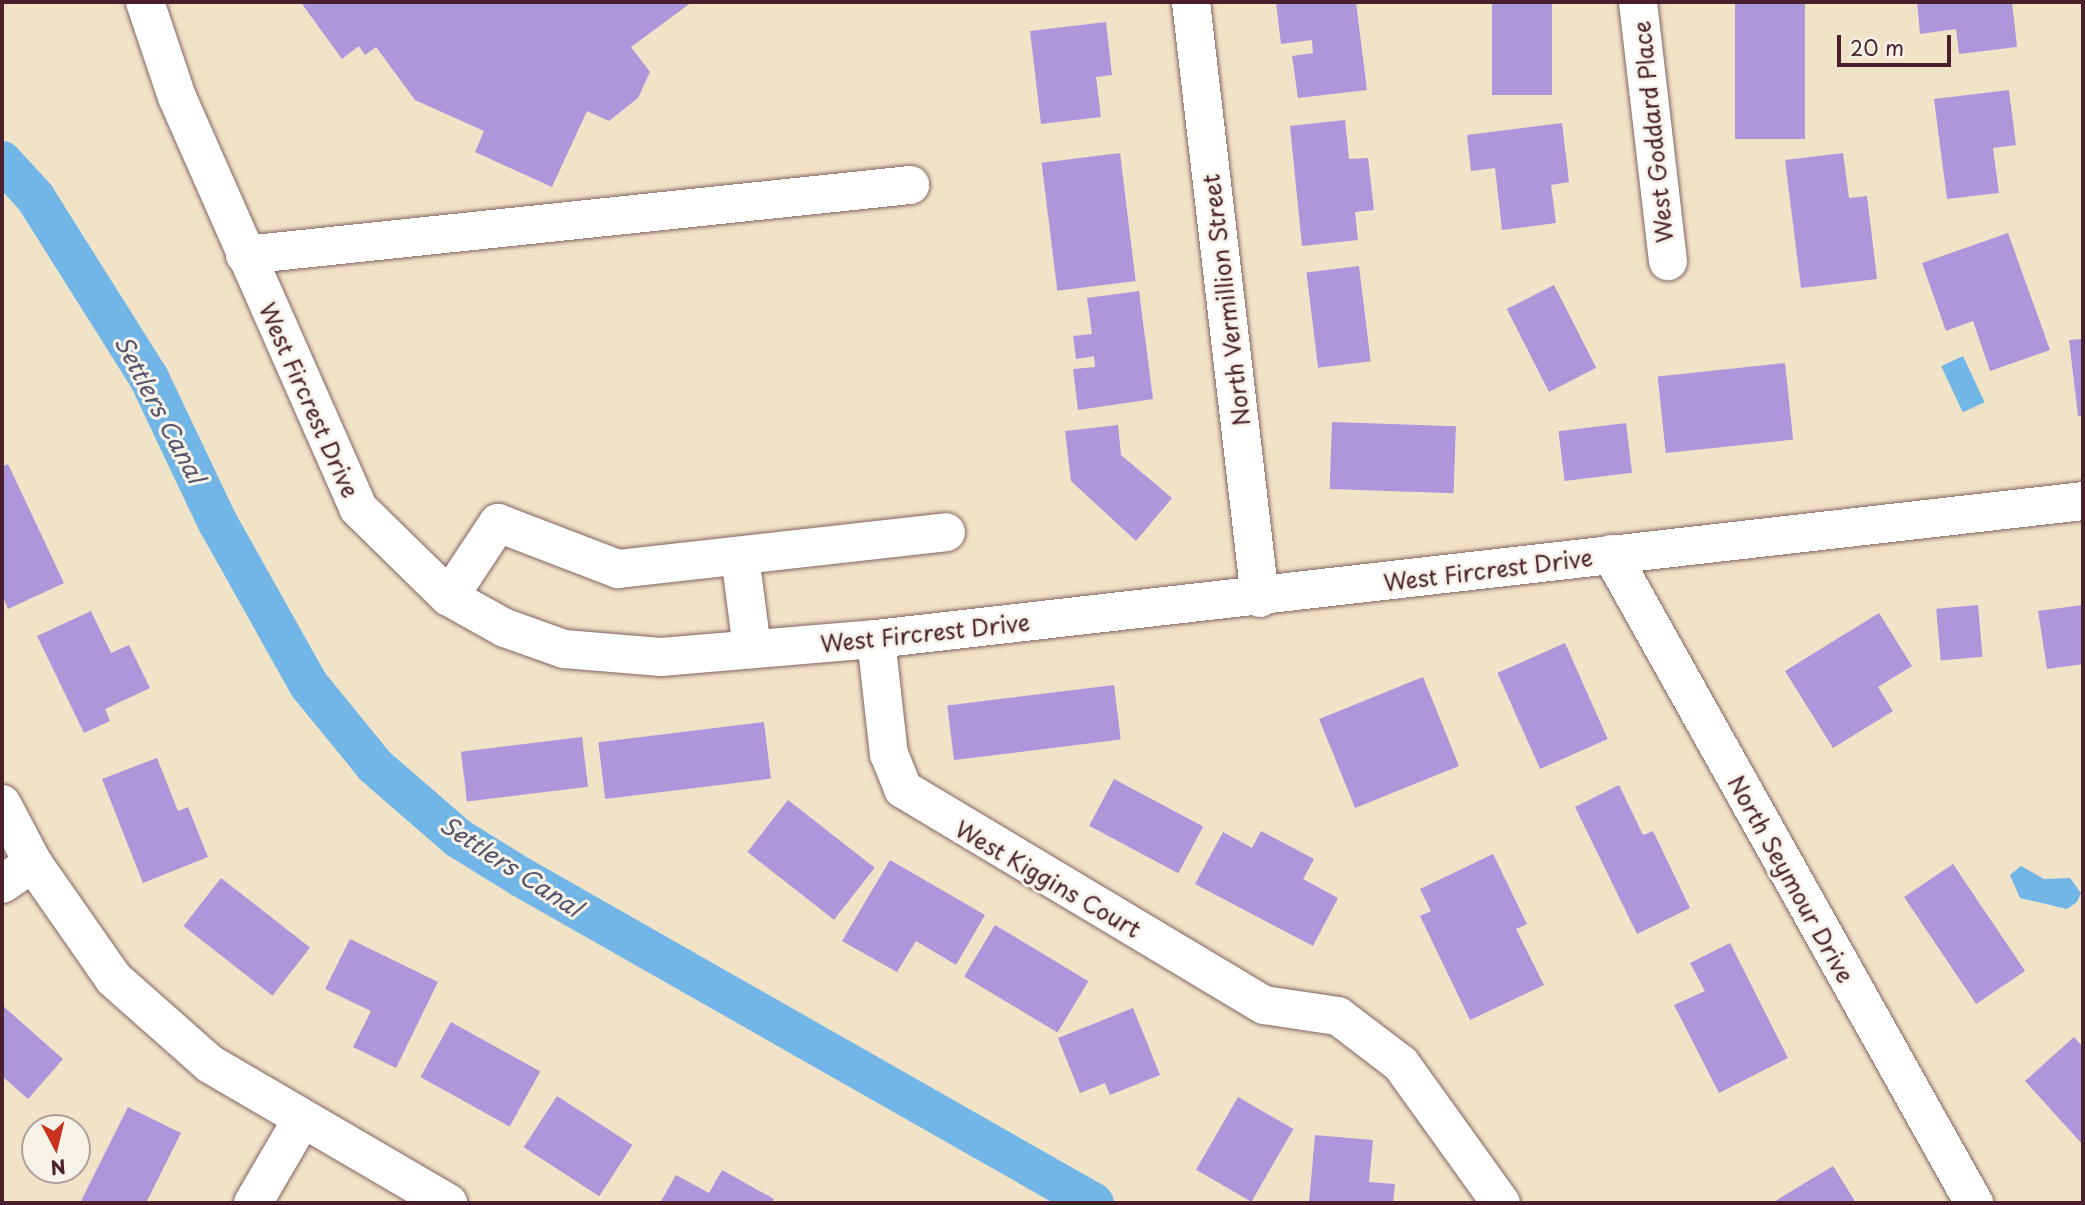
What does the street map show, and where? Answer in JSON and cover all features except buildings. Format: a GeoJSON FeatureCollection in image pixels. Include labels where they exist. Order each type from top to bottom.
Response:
{"type":"FeatureCollection","features":[{"type":"Feature","properties":{"kind":"street","name":"West Fircrest Drive"},"geometry":{"type":"LineString","coordinates":[[145,2],[177,97],[358,509],[449,597],[505,628],[564,649],[662,657],[876,639],[1260,598],[1611,554],[2083,501]]}},
{"type":"Feature","properties":{"kind":"street","name":"North Vermillion Street"},"geometry":{"type":"LineString","coordinates":[[1191,2],[1260,598]]}},
{"type":"Feature","properties":{"kind":"street","name":"West Goddard Place"},"geometry":{"type":"LineString","coordinates":[[1638,2],[1668,261]]}},
{"type":"Feature","properties":{"kind":"street"},"geometry":{"type":"LineString","coordinates":[[245,256],[910,185]]}},
{"type":"Feature","properties":{"kind":"street"},"geometry":{"type":"LineString","coordinates":[[449,597],[498,523],[618,569],[946,532]]}},
{"type":"Feature","properties":{"kind":"street","name":"North Seymour Drive"},"geometry":{"type":"LineString","coordinates":[[1611,554],[1974,1203]]}},
{"type":"Feature","properties":{"kind":"street"},"geometry":{"type":"LineString","coordinates":[[740,556],[752,649]]}},
{"type":"Feature","properties":{"kind":"street","name":"West Kiggins Court"},"geometry":{"type":"LineString","coordinates":[[876,639],[894,773],[919,804],[1264,1005],[1338,1016],[1401,1064],[1501,1203]]}},
{"type":"Feature","properties":{"kind":"street"},"geometry":{"type":"LineString","coordinates":[[2,804],[33,863],[114,979],[210,1065],[448,1203]]}},
{"type":"Feature","properties":{"kind":"street"},"geometry":{"type":"LineString","coordinates":[[2,884],[33,863]]}},
{"type":"Feature","properties":{"kind":"street"},"geometry":{"type":"LineString","coordinates":[[253,1203],[302,1119]]}},
{"type":"Feature","properties":{"kind":"water"},"geometry":{"type":"Polygon","coordinates":[[[1963,356],[1985,402],[1963,412],[1941,366],[1963,356]]]}},
{"type":"Feature","properties":{"kind":"water"},"geometry":{"type":"Polygon","coordinates":[[[2021,866],[2044,879],[2070,878],[2081,893],[2077,902],[2067,909],[2020,898],[2010,875],[2021,866]]]}},
{"type":"Feature","properties":{"kind":"waterway","name":"Settlers Canal"},"geometry":{"type":"LineString","coordinates":[[2,161],[35,197],[149,378],[218,523],[309,685],[375,766],[458,838],[521,877],[1094,1203]]}}]}
